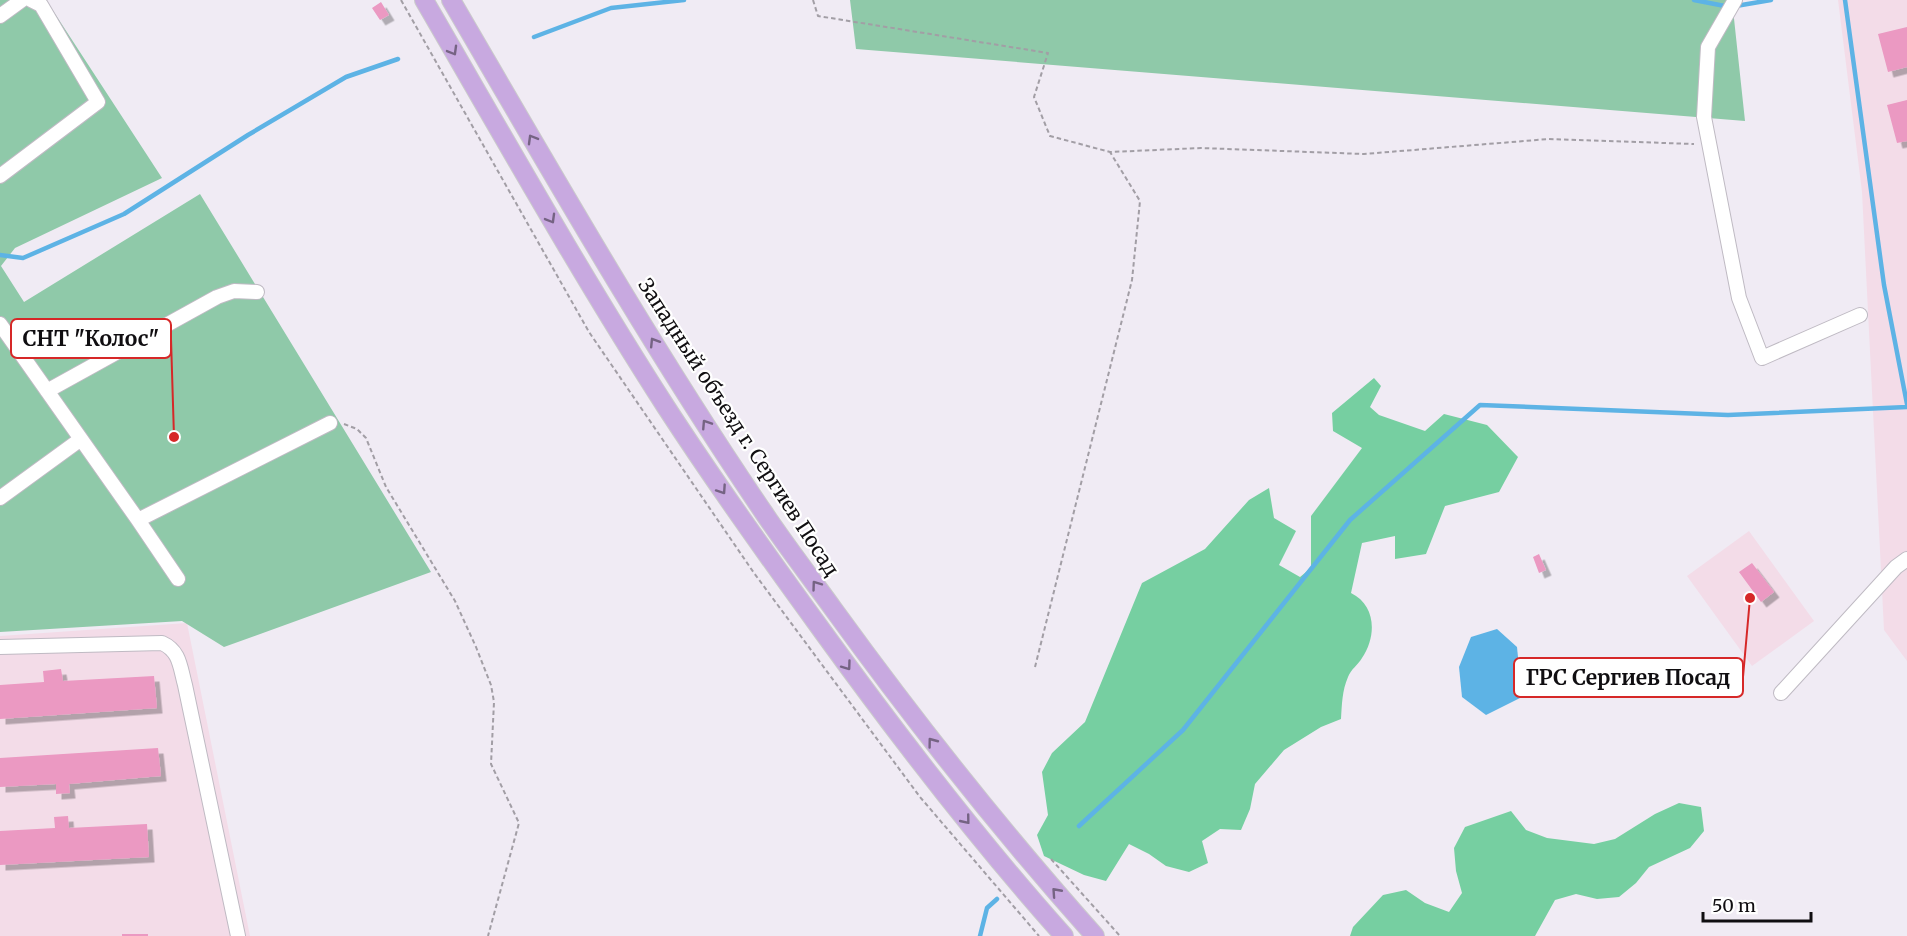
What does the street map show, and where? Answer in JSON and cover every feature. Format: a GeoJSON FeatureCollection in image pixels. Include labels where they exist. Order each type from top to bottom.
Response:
{"type":"FeatureCollection","features":[{"type":"Feature","properties":{"kind":"main road"},"geometry":{"type":"LineString","coordinates":[[424,0],[558,231],[666,406],[748,529],[935,783],[1064,936]]}},
{"type":"Feature","properties":{"kind":"main road","name":"Западный объезд г. Сергиев Посад"},"geometry":{"type":"LineString","coordinates":[[451,0],[578,218],[684,392],[765,515],[951,767],[1035,869],[1095,936]]}},
{"type":"Feature","properties":{"kind":"street"},"geometry":{"type":"LineString","coordinates":[[0,16],[22,0]]}},
{"type":"Feature","properties":{"kind":"street"},"geometry":{"type":"LineString","coordinates":[[0,176],[98,102],[41,5],[31,0]]}},
{"type":"Feature","properties":{"kind":"street"},"geometry":{"type":"LineString","coordinates":[[1735,0],[1708,47],[1704,117],[1739,298],[1762,358],[1860,315]]}},
{"type":"Feature","properties":{"kind":"street"},"geometry":{"type":"LineString","coordinates":[[47,391],[217,297],[234,291],[257,292]]}},
{"type":"Feature","properties":{"kind":"street"},"geometry":{"type":"LineString","coordinates":[[0,324],[178,579]]}},
{"type":"Feature","properties":{"kind":"street"},"geometry":{"type":"LineString","coordinates":[[138,520],[330,423]]}},
{"type":"Feature","properties":{"kind":"street"},"geometry":{"type":"LineString","coordinates":[[0,498],[81,439]]}},
{"type":"Feature","properties":{"kind":"street"},"geometry":{"type":"LineString","coordinates":[[1781,693],[1896,567],[1907,559]]}},
{"type":"Feature","properties":{"kind":"street"},"geometry":{"type":"LineString","coordinates":[[0,647],[162,643],[171,647],[177,655],[185,686],[238,936]]}},
{"type":"Feature","properties":{"kind":"path"},"geometry":{"type":"LineString","coordinates":[[813,0],[818,16],[1048,53],[1034,97],[1050,136],[1110,152],[1201,148],[1364,154],[1549,139],[1711,145]]}},
{"type":"Feature","properties":{"kind":"path"},"geometry":{"type":"LineString","coordinates":[[1035,667],[1132,280],[1140,201],[1110,152]]}},
{"type":"Feature","properties":{"kind":"path"},"geometry":{"type":"LineString","coordinates":[[330,423],[343,423],[357,429],[366,438],[386,487],[455,601],[491,685],[494,702],[491,764],[519,823],[488,936]]}},
{"type":"Feature","properties":{"kind":"path"},"geometry":{"type":"LineString","coordinates":[[1051,858],[1120,936]]}},
{"type":"Feature","properties":{"kind":"shaded area"},"geometry":{"type":"Polygon","coordinates":[[[1838,0],[1907,0],[1907,661],[1884,630],[1862,192],[1838,0]]]}},
{"type":"Feature","properties":{"kind":"shaded area"},"geometry":{"type":"Polygon","coordinates":[[[1749,531],[1814,621],[1752,666],[1687,576],[1749,531]]]}},
{"type":"Feature","properties":{"kind":"shaded area"},"geometry":{"type":"Polygon","coordinates":[[[187,623],[250,936],[0,936],[0,636],[187,623]]]}},
{"type":"Feature","properties":{"kind":"green space"},"geometry":{"type":"Polygon","coordinates":[[[0,0],[46,0],[162,178],[15,248],[1,266],[24,302],[200,194],[431,572],[224,647],[182,621],[0,632],[0,0]]]}},
{"type":"Feature","properties":{"kind":"green space"},"geometry":{"type":"Polygon","coordinates":[[[850,0],[1732,0],[1745,121],[856,49],[850,0]]]}},
{"type":"Feature","properties":{"kind":"green space"},"geometry":{"type":"Polygon","coordinates":[[[1374,378],[1381,386],[1370,407],[1379,415],[1425,431],[1444,414],[1487,425],[1518,457],[1499,492],[1445,506],[1426,554],[1395,559],[1395,536],[1362,543],[1351,593],[1365,605],[1372,622],[1372,631],[1367,649],[1346,682],[1341,719],[1321,727],[1284,750],[1255,784],[1250,809],[1241,830],[1220,829],[1202,841],[1208,863],[1189,872],[1166,866],[1129,844],[1106,881],[1084,875],[1044,856],[1037,835],[1048,815],[1042,772],[1052,753],[1085,722],[1142,583],[1205,549],[1249,500],[1269,488],[1274,518],[1296,531],[1279,565],[1300,577],[1311,568],[1311,516],[1362,448],[1333,431],[1332,413],[1374,378]]]}},
{"type":"Feature","properties":{"kind":"green space"},"geometry":{"type":"Polygon","coordinates":[[[1679,803],[1701,807],[1704,831],[1690,848],[1649,867],[1636,883],[1619,897],[1597,899],[1576,894],[1555,900],[1535,936],[1350,936],[1353,927],[1383,895],[1406,890],[1425,903],[1449,912],[1462,893],[1456,871],[1454,848],[1465,827],[1511,811],[1526,830],[1547,838],[1594,844],[1615,839],[1655,814],[1679,803]]]}},
{"type":"Feature","properties":{"kind":"water"},"geometry":{"type":"Polygon","coordinates":[[[1497,629],[1517,647],[1522,697],[1486,715],[1462,697],[1459,667],[1471,637],[1497,629]]]}},
{"type":"Feature","properties":{"kind":"building"},"geometry":{"type":"Polygon","coordinates":[[[381,2],[389,15],[380,20],[372,8],[381,2]]]}},
{"type":"Feature","properties":{"kind":"building"},"geometry":{"type":"Polygon","coordinates":[[[1907,27],[1907,67],[1888,72],[1878,34],[1907,27]]]}},
{"type":"Feature","properties":{"kind":"building"},"geometry":{"type":"Polygon","coordinates":[[[1907,100],[1907,141],[1897,143],[1887,105],[1907,100]]]}},
{"type":"Feature","properties":{"kind":"building"},"geometry":{"type":"Polygon","coordinates":[[[1539,554],[1546,570],[1539,573],[1533,557],[1539,554]]]}},
{"type":"Feature","properties":{"kind":"building"},"geometry":{"type":"Polygon","coordinates":[[[1752,563],[1774,592],[1761,602],[1739,572],[1752,563]]]}},
{"type":"Feature","properties":{"kind":"building"},"geometry":{"type":"Polygon","coordinates":[[[61,669],[63,681],[154,676],[157,708],[0,719],[0,685],[44,682],[43,671],[61,669]]]}},
{"type":"Feature","properties":{"kind":"building"},"geometry":{"type":"Polygon","coordinates":[[[158,748],[161,776],[69,784],[70,793],[56,794],[56,784],[0,787],[0,758],[158,748]]]}},
{"type":"Feature","properties":{"kind":"building"},"geometry":{"type":"Polygon","coordinates":[[[68,816],[69,828],[147,824],[149,857],[0,865],[0,831],[55,828],[54,817],[68,816]]]}},
{"type":"Feature","properties":{"kind":"building"},"geometry":{"type":"Polygon","coordinates":[[[122,934],[148,934],[148,936],[122,936],[122,934]]]}},
{"type":"Feature","properties":{"kind":"waterway"},"geometry":{"type":"LineString","coordinates":[[534,37],[611,8],[684,0]]}},
{"type":"Feature","properties":{"kind":"waterway"},"geometry":{"type":"LineString","coordinates":[[1694,0],[1730,7],[1771,0]]}},
{"type":"Feature","properties":{"kind":"waterway"},"geometry":{"type":"LineString","coordinates":[[1845,0],[1884,285],[1907,404]]}},
{"type":"Feature","properties":{"kind":"waterway"},"geometry":{"type":"LineString","coordinates":[[0,255],[23,258],[124,214],[248,135],[346,77],[398,59]]}},
{"type":"Feature","properties":{"kind":"waterway"},"geometry":{"type":"LineString","coordinates":[[1079,826],[1183,730],[1350,520],[1480,405],[1728,415],[1907,407]]}},
{"type":"Feature","properties":{"kind":"waterway"},"geometry":{"type":"LineString","coordinates":[[980,936],[987,908],[997,899]]}},
{"type":"Feature","properties":{"kind":"place","name":"СНТ \"Колос\""},"geometry":{"type":"Point","coordinates":[174,437]}},
{"type":"Feature","properties":{"kind":"place","name":"ГРС Сергиев Посад"},"geometry":{"type":"Point","coordinates":[1750,598]}}]}
